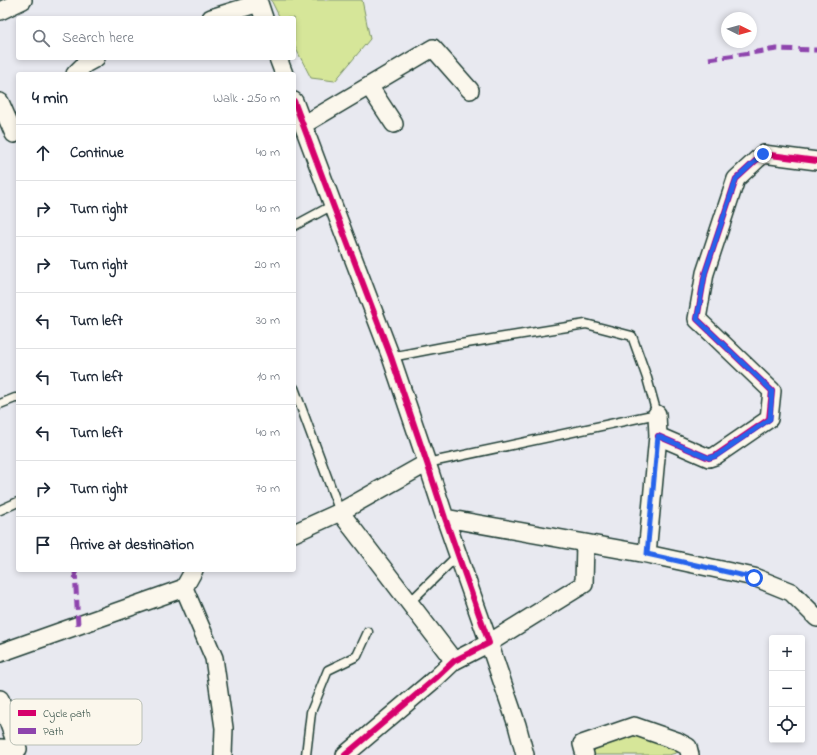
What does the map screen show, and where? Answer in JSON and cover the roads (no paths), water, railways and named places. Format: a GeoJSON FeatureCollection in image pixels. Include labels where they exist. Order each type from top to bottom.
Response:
{"type":"FeatureCollection","features":[{"type":"Feature","properties":{"kind":"street"},"geometry":{"type":"LineString","coordinates":[[0,11],[23,0]]}},
{"type":"Feature","properties":{"kind":"street"},"geometry":{"type":"LineString","coordinates":[[219,16],[258,4],[263,16]]}},
{"type":"Feature","properties":{"kind":"street"},"geometry":{"type":"LineString","coordinates":[[303,125],[433,48],[470,90]]}},
{"type":"Feature","properties":{"kind":"street"},"geometry":{"type":"LineString","coordinates":[[77,72],[85,64],[92,60]]}},
{"type":"Feature","properties":{"kind":"street"},"geometry":{"type":"LineString","coordinates":[[279,60],[283,72]]}},
{"type":"Feature","properties":{"kind":"street"},"geometry":{"type":"LineString","coordinates":[[369,86],[394,124]]}},
{"type":"Feature","properties":{"kind":"street"},"geometry":{"type":"LineString","coordinates":[[0,102],[11,134]]}},
{"type":"Feature","properties":{"kind":"street"},"geometry":{"type":"LineString","coordinates":[[296,106],[391,358],[517,725],[525,755]]}},
{"type":"Feature","properties":{"kind":"street"},"geometry":{"type":"LineString","coordinates":[[658,436],[709,458],[716,456],[770,419],[772,391],[697,319],[705,273],[736,179],[763,154],[817,161]]}},
{"type":"Feature","properties":{"kind":"street"},"geometry":{"type":"LineString","coordinates":[[647,554],[658,436],[657,414]]}},
{"type":"Feature","properties":{"kind":"street"},"geometry":{"type":"LineString","coordinates":[[296,531],[340,512],[427,463]]}},
{"type":"Feature","properties":{"kind":"street"},"geometry":{"type":"LineString","coordinates":[[340,512],[454,661]]}},
{"type":"Feature","properties":{"kind":"street"},"geometry":{"type":"LineString","coordinates":[[445,518],[647,554],[754,578],[790,592],[817,618]]}},
{"type":"Feature","properties":{"kind":"street"},"geometry":{"type":"LineString","coordinates":[[345,755],[454,661],[488,644],[584,584],[585,543]]}},
{"type":"Feature","properties":{"kind":"street"},"geometry":{"type":"LineString","coordinates":[[0,653],[184,588],[193,572]]}},
{"type":"Feature","properties":{"kind":"street"},"geometry":{"type":"LineString","coordinates":[[184,588],[214,658],[224,728],[223,755]]}},
{"type":"Feature","properties":{"kind":"street"},"geometry":{"type":"LineString","coordinates":[[0,699],[10,727]]}},
{"type":"Feature","properties":{"kind":"street"},"geometry":{"type":"LineString","coordinates":[[585,755],[582,744],[634,726],[677,741],[688,747],[690,755]]}},
{"type":"Feature","properties":{"kind":"street"},"geometry":{"type":"LineString","coordinates":[[0,748],[18,749],[17,745]]}},
{"type":"Feature","properties":{"kind":"lane"},"geometry":{"type":"LineString","coordinates":[[296,225],[333,205]]}},
{"type":"Feature","properties":{"kind":"lane"},"geometry":{"type":"LineString","coordinates":[[391,358],[448,346],[586,324],[632,336],[647,378],[657,414],[427,463]]}},
{"type":"Feature","properties":{"kind":"lane"},"geometry":{"type":"LineString","coordinates":[[296,393],[340,512]]}},
{"type":"Feature","properties":{"kind":"lane"},"geometry":{"type":"LineString","coordinates":[[0,404],[16,398]]}},
{"type":"Feature","properties":{"kind":"lane"},"geometry":{"type":"LineString","coordinates":[[0,510],[16,503]]}},
{"type":"Feature","properties":{"kind":"lane"},"geometry":{"type":"LineString","coordinates":[[409,603],[458,555]]}},
{"type":"Feature","properties":{"kind":"lane"},"geometry":{"type":"LineString","coordinates":[[306,755],[312,712],[328,670],[357,656],[368,632]]}}]}
